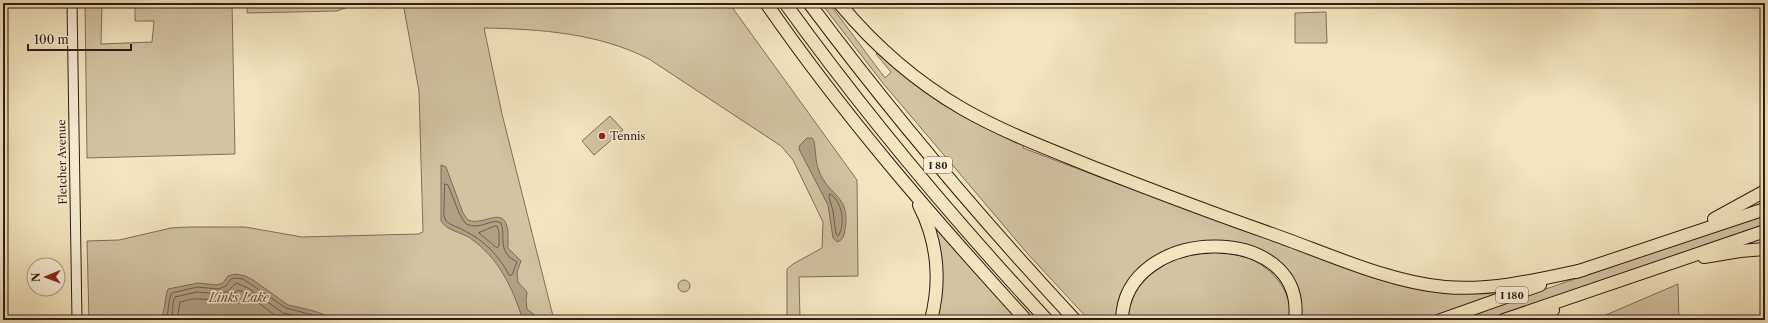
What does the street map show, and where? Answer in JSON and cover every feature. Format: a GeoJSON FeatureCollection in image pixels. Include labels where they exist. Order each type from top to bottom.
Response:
{"type":"FeatureCollection","features":[{"type":"Feature","properties":{"kind":"highway"},"geometry":{"type":"LineString","coordinates":[[766,3],[862,131],[912,192],[1026,320]]}},
{"type":"Feature","properties":{"kind":"highway","name":"I 80"},"geometry":{"type":"LineString","coordinates":[[785,3],[870,115],[928,185],[1047,320]]}},
{"type":"Feature","properties":{"kind":"highway","name":"I 80"},"geometry":{"type":"LineString","coordinates":[[809,3],[939,167],[1075,320]]}},
{"type":"Feature","properties":{"kind":"highway"},"geometry":{"type":"LineString","coordinates":[[839,3],[880,47],[901,65],[921,82],[962,108],[1030,140],[1177,201],[1383,274],[1425,284],[1467,288],[1489,287],[1583,270]]}},
{"type":"Feature","properties":{"kind":"highway"},"geometry":{"type":"LineString","coordinates":[[1666,241],[1722,216],[1765,191]]}},
{"type":"Feature","properties":{"kind":"highway"},"geometry":{"type":"LineString","coordinates":[[912,192],[929,229],[936,260],[937,289],[931,320]]}},
{"type":"Feature","properties":{"kind":"highway","name":"I 180"},"geometry":{"type":"LineString","coordinates":[[1441,320],[1666,241],[1765,209]]}},
{"type":"Feature","properties":{"kind":"highway","name":"I 180"},"geometry":{"type":"LineString","coordinates":[[1504,320],[1765,230]]}},
{"type":"Feature","properties":{"kind":"highway"},"geometry":{"type":"LineString","coordinates":[[1122,320],[1123,305],[1129,292],[1139,278],[1148,269],[1173,254],[1187,249],[1215,246],[1241,249],[1253,254],[1276,268],[1289,283],[1294,294],[1296,303],[1295,320]]}},
{"type":"Feature","properties":{"kind":"highway"},"geometry":{"type":"LineString","coordinates":[[1664,264],[1740,251],[1765,249]]}},
{"type":"Feature","properties":{"kind":"highway"},"geometry":{"type":"LineString","coordinates":[[1533,320],[1590,290]]}},
{"type":"Feature","properties":{"kind":"street","name":"Fletcher Avenue"},"geometry":{"type":"LineString","coordinates":[[72,3],[77,320]]}},
{"type":"Feature","properties":{"kind":"shaded area"},"geometry":{"type":"Polygon","coordinates":[[[85,3],[102,3],[101,44],[152,42],[154,21],[135,21],[135,3],[232,3],[235,154],[87,158],[85,3]]]}},
{"type":"Feature","properties":{"kind":"shaded area"},"geometry":{"type":"Polygon","coordinates":[[[247,3],[359,3],[337,11],[247,13],[247,3]]]}},
{"type":"Feature","properties":{"kind":"shaded area"},"geometry":{"type":"Polygon","coordinates":[[[403,3],[729,3],[857,180],[858,276],[799,277],[800,320],[787,320],[787,269],[793,264],[822,248],[823,222],[793,160],[781,146],[649,59],[630,50],[610,43],[568,34],[547,31],[484,28],[502,114],[554,320],[89,320],[87,241],[119,240],[171,228],[189,227],[245,227],[302,237],[418,234],[423,232],[419,91],[403,3]]]}},
{"type":"Feature","properties":{"kind":"shaded area"},"geometry":{"type":"Polygon","coordinates":[[[821,3],[829,3],[885,78],[891,72],[876,54],[879,51],[1024,143],[1023,148],[1118,184],[1359,269],[1503,291],[1421,320],[1298,320],[1292,283],[1250,249],[1229,243],[1211,241],[1193,243],[1158,255],[1143,265],[1130,278],[1120,296],[1117,306],[1116,320],[1089,320],[1027,253],[882,82],[821,3]]]}},
{"type":"Feature","properties":{"kind":"shaded area"},"geometry":{"type":"Polygon","coordinates":[[[1326,12],[1327,43],[1295,43],[1295,13],[1326,12]]]}},
{"type":"Feature","properties":{"kind":"shaded area","name":"Tennis"},"geometry":{"type":"Polygon","coordinates":[[[610,116],[623,130],[594,155],[582,141],[610,116]]]}},
{"type":"Feature","properties":{"kind":"shaded area"},"geometry":{"type":"Polygon","coordinates":[[[1765,214],[1765,226],[1489,320],[1455,320],[1765,214]]]}},
{"type":"Feature","properties":{"kind":"shaded area"},"geometry":{"type":"Polygon","coordinates":[[[932,224],[937,229],[1019,320],[933,320],[932,224]]]}},
{"type":"Feature","properties":{"kind":"shaded area"},"geometry":{"type":"Polygon","coordinates":[[[1205,251],[1242,256],[1261,265],[1270,272],[1284,289],[1288,299],[1290,309],[1289,320],[1124,320],[1133,292],[1137,285],[1150,272],[1168,262],[1205,251]]]}},
{"type":"Feature","properties":{"kind":"shaded area"},"geometry":{"type":"Polygon","coordinates":[[[686,280],[689,281],[689,291],[682,292],[679,291],[678,284],[679,281],[686,280]]]}},
{"type":"Feature","properties":{"kind":"shaded area"},"geometry":{"type":"Polygon","coordinates":[[[1678,284],[1679,320],[1594,320],[1678,284]]]}},
{"type":"Feature","properties":{"kind":"water"},"geometry":{"type":"Polygon","coordinates":[[[807,138],[812,138],[814,141],[817,164],[823,180],[838,197],[845,210],[846,218],[844,234],[842,239],[837,242],[833,238],[828,205],[799,149],[800,145],[807,138]]]}},
{"type":"Feature","properties":{"kind":"water"},"geometry":{"type":"Polygon","coordinates":[[[441,165],[446,167],[463,213],[468,220],[481,221],[498,217],[503,219],[506,223],[508,232],[508,248],[521,261],[517,272],[518,282],[527,292],[527,309],[541,320],[523,320],[509,285],[497,264],[470,238],[450,229],[441,221],[441,165]]]}},
{"type":"Feature","properties":{"kind":"water","name":"Links Lake"},"geometry":{"type":"Polygon","coordinates":[[[235,274],[245,276],[253,280],[288,305],[314,311],[338,320],[160,320],[168,289],[198,283],[217,285],[223,283],[228,276],[235,274]]]}},
{"type":"Feature","properties":{"kind":"place","name":"Tennis"},"geometry":{"type":"Point","coordinates":[602,136]}}]}
